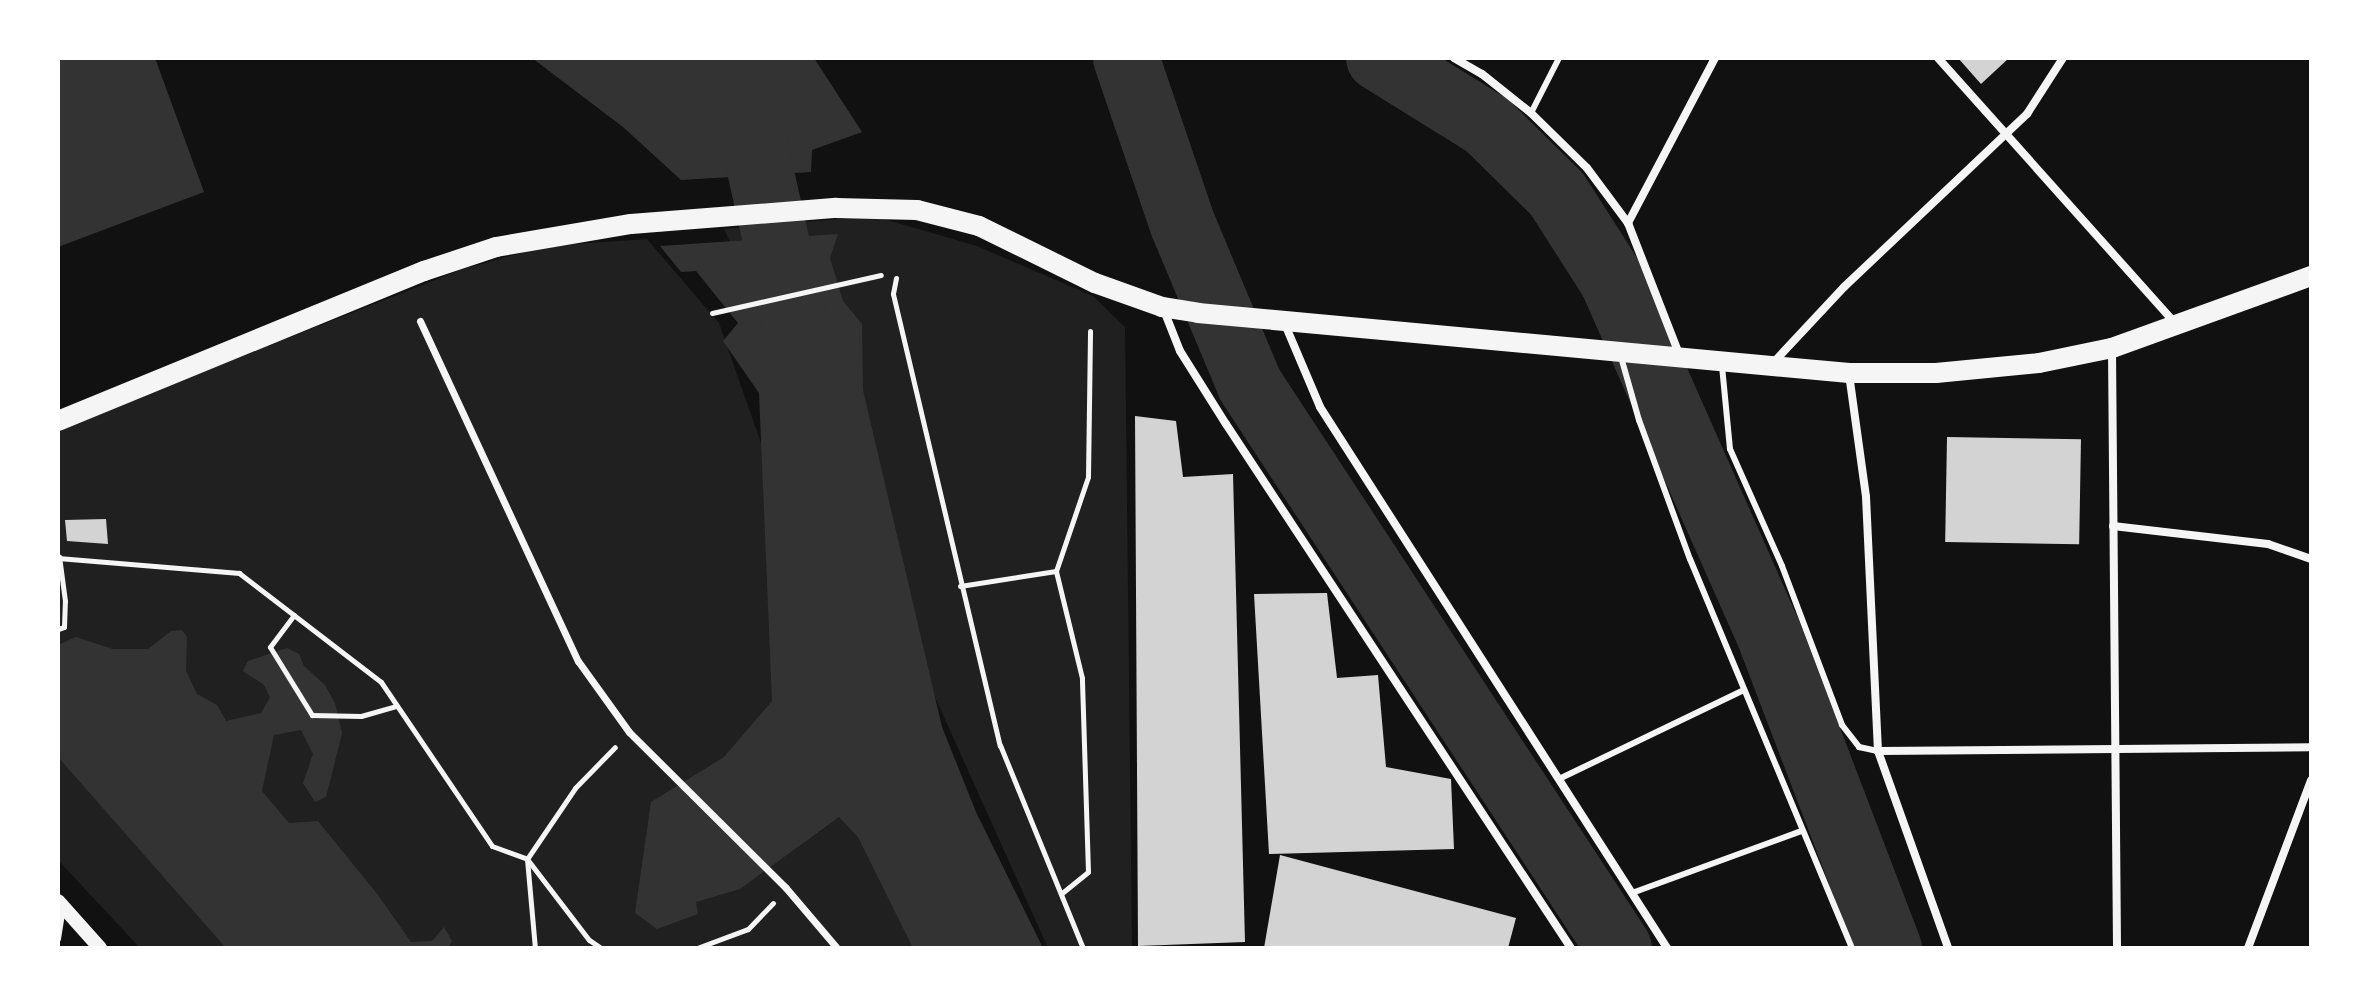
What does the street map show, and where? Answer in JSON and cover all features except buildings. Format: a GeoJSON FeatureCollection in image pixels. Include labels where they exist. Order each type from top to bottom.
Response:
{"type":"FeatureCollection","features":[{"type":"Feature","properties":{"kind":"main road"},"geometry":{"type":"LineString","coordinates":[[58,421],[438,266],[496,247],[631,224],[836,208],[917,210],[979,226],[1095,283],[1162,307],[1198,313],[1849,373],[1936,373],[2039,363],[2112,348],[2311,276]]}},
{"type":"Feature","properties":{"kind":"street"},"geometry":{"type":"LineString","coordinates":[[1454,58],[1482,74],[1531,113],[1587,168],[1628,223],[1675,358]]}},
{"type":"Feature","properties":{"kind":"street"},"geometry":{"type":"LineString","coordinates":[[1628,223],[1715,58]]}},
{"type":"Feature","properties":{"kind":"street"},"geometry":{"type":"LineString","coordinates":[[1938,58],[2178,326]]}},
{"type":"Feature","properties":{"kind":"street"},"geometry":{"type":"LineString","coordinates":[[1771,366],[1844,287],[2027,114],[2063,58]]}},
{"type":"Feature","properties":{"kind":"street"},"geometry":{"type":"LineString","coordinates":[[1162,307],[1180,351],[1226,424],[1571,948]]}},
{"type":"Feature","properties":{"kind":"street"},"geometry":{"type":"LineString","coordinates":[[1280,320],[1320,407],[1561,778],[1667,948]]}},
{"type":"Feature","properties":{"kind":"street"},"geometry":{"type":"LineString","coordinates":[[420,321],[578,661],[629,732],[786,888],[837,948]]}},
{"type":"Feature","properties":{"kind":"street"},"geometry":{"type":"LineString","coordinates":[[2112,348],[2117,948]]}},
{"type":"Feature","properties":{"kind":"street"},"geometry":{"type":"LineString","coordinates":[[1849,373],[1866,497],[1878,751],[1948,948]]}},
{"type":"Feature","properties":{"kind":"street"},"geometry":{"type":"LineString","coordinates":[[2113,526],[2268,544],[2311,559]]}},
{"type":"Feature","properties":{"kind":"street"},"geometry":{"type":"LineString","coordinates":[[1878,751],[2311,747]]}},
{"type":"Feature","properties":{"kind":"street"},"geometry":{"type":"LineString","coordinates":[[2248,948],[2311,780]]}},
{"type":"Feature","properties":{"kind":"street"},"geometry":{"type":"LineString","coordinates":[[60,904],[100,948]]}},
{"type":"Feature","properties":{"kind":"lane"},"geometry":{"type":"LineString","coordinates":[[1531,113],[1559,58]]}},
{"type":"Feature","properties":{"kind":"lane"},"geometry":{"type":"LineString","coordinates":[[1620,354],[1659,475],[1801,831],[1852,948]]}},
{"type":"Feature","properties":{"kind":"lane"},"geometry":{"type":"LineString","coordinates":[[1721,362],[1730,449],[1782,566],[1842,725],[1859,747],[1878,751]]}},
{"type":"Feature","properties":{"kind":"lane"},"geometry":{"type":"LineString","coordinates":[[1561,778],[1744,690]]}},
{"type":"Feature","properties":{"kind":"lane"},"geometry":{"type":"LineString","coordinates":[[1632,893],[1801,831]]}},
{"type":"Feature","properties":{"kind":"lane"},"geometry":{"type":"LineString","coordinates":[[58,939],[60,904]]}},
{"type":"Feature","properties":{"kind":"path"},"geometry":{"type":"LineString","coordinates":[[712,313],[881,275]]}},
{"type":"Feature","properties":{"kind":"path"},"geometry":{"type":"LineString","coordinates":[[896,278],[893,294],[1000,745],[1083,948]]}},
{"type":"Feature","properties":{"kind":"path"},"geometry":{"type":"LineString","coordinates":[[1062,893],[1088,872],[1082,678],[1056,571],[1088,477],[1090,331]]}},
{"type":"Feature","properties":{"kind":"path"},"geometry":{"type":"LineString","coordinates":[[58,629],[64,627],[59,557],[239,573],[381,682],[492,846],[527,859],[589,940],[601,948]]}},
{"type":"Feature","properties":{"kind":"path"},"geometry":{"type":"LineString","coordinates":[[960,586],[1056,571]]}},
{"type":"Feature","properties":{"kind":"path"},"geometry":{"type":"LineString","coordinates":[[294,615],[270,647],[312,715],[361,716],[397,706]]}},
{"type":"Feature","properties":{"kind":"path"},"geometry":{"type":"LineString","coordinates":[[535,948],[527,859],[575,788],[629,732]]}},
{"type":"Feature","properties":{"kind":"path"},"geometry":{"type":"LineString","coordinates":[[697,948],[748,929],[786,888]]}},
{"type":"Feature","properties":{"kind":"path"},"geometry":{"type":"LineString","coordinates":[[588,948],[589,940]]}},
{"type":"Feature","properties":{"kind":"shaded area"},"geometry":{"type":"Polygon","coordinates":[[[58,58],[155,58],[204,192],[58,247],[58,58]]]}},
{"type":"Feature","properties":{"kind":"shaded area"},"geometry":{"type":"Polygon","coordinates":[[[532,58],[814,58],[862,132],[812,150],[811,172],[681,180],[623,127],[532,58]]]}},
{"type":"Feature","properties":{"kind":"shaded area"},"geometry":{"type":"Polygon","coordinates":[[[873,216],[977,246],[1093,296],[1125,327],[1132,948],[1048,948],[724,229],[873,216]]]}},
{"type":"Feature","properties":{"kind":"shaded area"},"geometry":{"type":"Polygon","coordinates":[[[838,234],[830,258],[843,301],[862,324],[863,390],[942,727],[976,812],[1043,948],[913,948],[858,837],[839,817],[740,889],[696,902],[698,914],[657,929],[635,913],[651,802],[724,757],[772,701],[759,393],[723,341],[738,323],[696,271],[681,272],[660,246],[838,234]]]}},
{"type":"Feature","properties":{"kind":"shaded area"},"geometry":{"type":"Polygon","coordinates":[[[647,239],[719,323],[938,948],[140,948],[58,860],[58,429],[460,270],[546,246],[647,239]]]}},
{"type":"Feature","properties":{"kind":"shaded area"},"geometry":{"type":"Polygon","coordinates":[[[182,630],[187,637],[186,671],[197,694],[217,705],[226,721],[261,713],[270,697],[264,685],[243,671],[248,661],[287,648],[299,654],[304,666],[325,685],[335,703],[342,733],[326,797],[315,802],[303,783],[313,754],[301,730],[274,735],[262,791],[289,823],[318,821],[378,895],[411,942],[432,941],[444,927],[452,941],[448,948],[226,948],[58,757],[58,645],[76,637],[113,649],[148,649],[171,631],[182,630]]]}},
{"type":"Feature","properties":{"kind":"waterway"},"geometry":{"type":"LineString","coordinates":[[687,58],[755,147],[795,325]]}},
{"type":"Feature","properties":{"kind":"waterway"},"geometry":{"type":"LineString","coordinates":[[1126,58],[1183,225],[1250,385],[1619,948]]}},
{"type":"Feature","properties":{"kind":"waterway"},"geometry":{"type":"LineString","coordinates":[[1379,58],[1487,125],[1557,194],[1612,280],[1767,629],[1889,948]]}}]}
